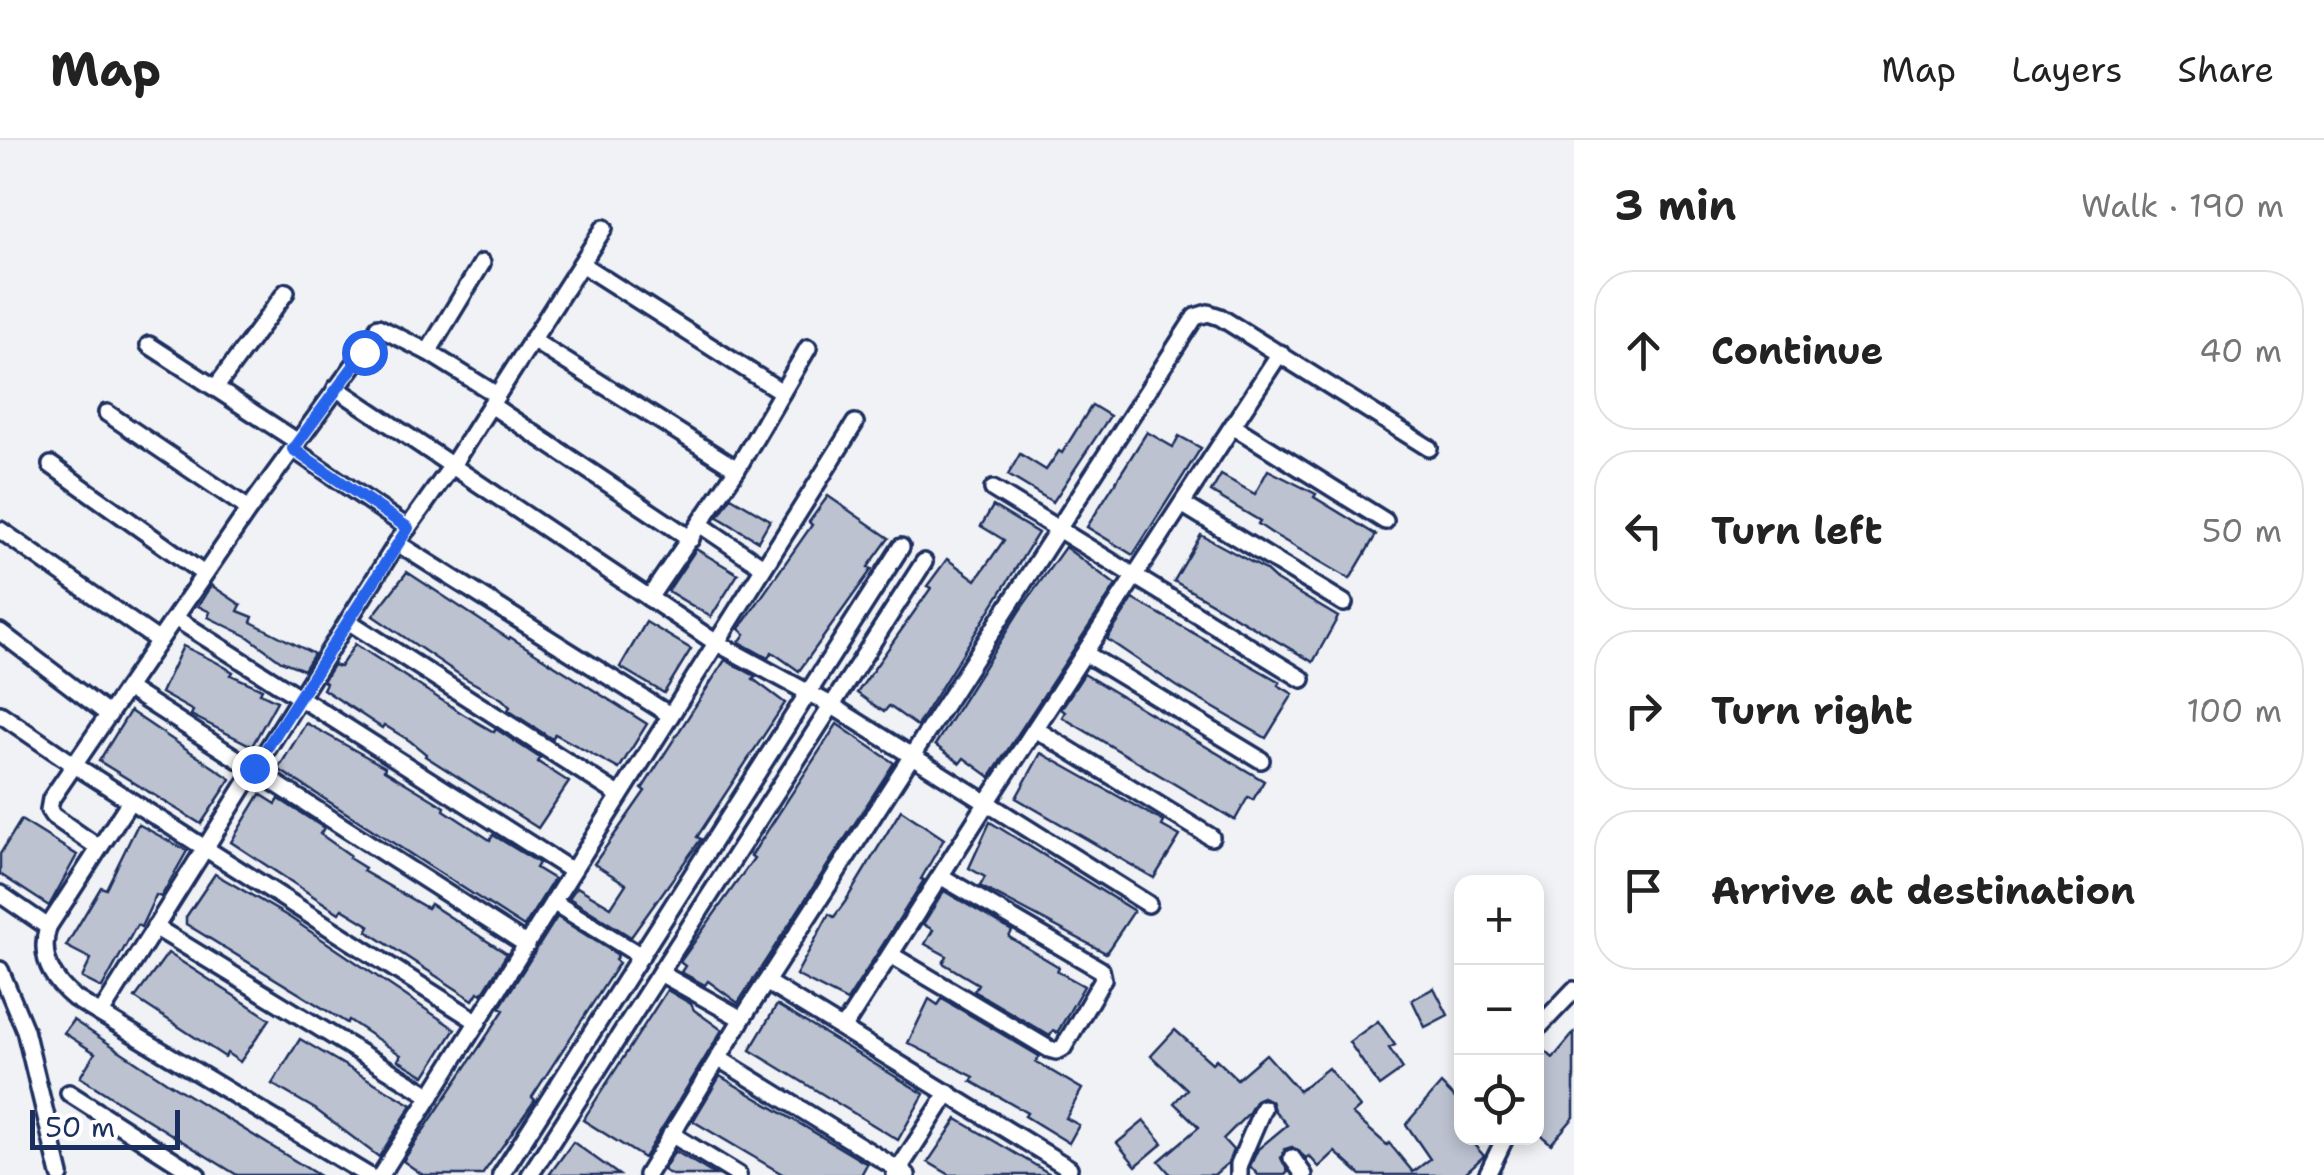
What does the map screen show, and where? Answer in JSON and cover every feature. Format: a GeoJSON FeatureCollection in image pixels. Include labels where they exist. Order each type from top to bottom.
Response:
{"type":"FeatureCollection","features":[{"type":"Feature","properties":{"kind":"street"},"geometry":{"type":"LineString","coordinates":[[102,1012],[348,621],[604,228]]}},
{"type":"Feature","properties":{"kind":"street"},"geometry":{"type":"LineString","coordinates":[[428,352],[482,263]]}},
{"type":"Feature","properties":{"kind":"street"},"geometry":{"type":"LineString","coordinates":[[581,264],[782,392]]}},
{"type":"Feature","properties":{"kind":"street"},"geometry":{"type":"LineString","coordinates":[[216,387],[286,292]]}},
{"type":"Feature","properties":{"kind":"street"},"geometry":{"type":"LineString","coordinates":[[647,1175],[742,1019],[1195,318],[1215,314],[1429,448]]}},
{"type":"Feature","properties":{"kind":"street"},"geometry":{"type":"LineString","coordinates":[[378,327],[428,352],[494,400],[696,532],[763,567]]}},
{"type":"Feature","properties":{"kind":"street"},"geometry":{"type":"LineString","coordinates":[[532,340],[737,470]]}},
{"type":"Feature","properties":{"kind":"street"},"geometry":{"type":"LineString","coordinates":[[149,344],[216,387],[408,528]]}},
{"type":"Feature","properties":{"kind":"street"},"geometry":{"type":"LineString","coordinates":[[649,598],[737,470],[808,348]]}},
{"type":"Feature","properties":{"kind":"street"},"geometry":{"type":"LineString","coordinates":[[99,848],[59,822],[49,810],[51,799],[249,509],[364,352]]}},
{"type":"Feature","properties":{"kind":"street"},"geometry":{"type":"LineString","coordinates":[[844,1028],[1280,353]]}},
{"type":"Feature","properties":{"kind":"street"},"geometry":{"type":"LineString","coordinates":[[336,388],[715,642],[913,755],[1148,904]]}},
{"type":"Feature","properties":{"kind":"street"},"geometry":{"type":"LineString","coordinates":[[107,413],[249,509]]}},
{"type":"Feature","properties":{"kind":"street"},"geometry":{"type":"LineString","coordinates":[[381,1175],[855,423]]}},
{"type":"Feature","properties":{"kind":"street"},"geometry":{"type":"LineString","coordinates":[[1233,426],[1386,521]]}},
{"type":"Feature","properties":{"kind":"street"},"geometry":{"type":"LineString","coordinates":[[51,465],[204,574]]}},
{"type":"Feature","properties":{"kind":"street"},"geometry":{"type":"LineString","coordinates":[[994,489],[1302,679]]}},
{"type":"Feature","properties":{"kind":"street"},"geometry":{"type":"LineString","coordinates":[[1182,504],[1344,602]]}},
{"type":"Feature","properties":{"kind":"street"},"geometry":{"type":"LineString","coordinates":[[0,530],[159,640]]}},
{"type":"Feature","properties":{"kind":"street"},"geometry":{"type":"LineString","coordinates":[[398,543],[670,715]]}},
{"type":"Feature","properties":{"kind":"street"},"geometry":{"type":"LineString","coordinates":[[501,1175],[901,546]]}},
{"type":"Feature","properties":{"kind":"street"},"geometry":{"type":"LineString","coordinates":[[530,1175],[924,562]]}},
{"type":"Feature","properties":{"kind":"street"},"geometry":{"type":"LineString","coordinates":[[175,618],[572,871]]}},
{"type":"Feature","properties":{"kind":"street"},"geometry":{"type":"LineString","coordinates":[[348,621],[620,795]]}},
{"type":"Feature","properties":{"kind":"street"},"geometry":{"type":"LineString","coordinates":[[0,632],[109,715]]}},
{"type":"Feature","properties":{"kind":"street"},"geometry":{"type":"LineString","coordinates":[[1086,654],[1261,760]]}},
{"type":"Feature","properties":{"kind":"street"},"geometry":{"type":"LineString","coordinates":[[127,688],[527,945]]}},
{"type":"Feature","properties":{"kind":"street"},"geometry":{"type":"LineString","coordinates":[[0,714],[478,1022]]}},
{"type":"Feature","properties":{"kind":"street"},"geometry":{"type":"LineString","coordinates":[[1037,730],[1211,838]]}},
{"type":"Feature","properties":{"kind":"street"},"geometry":{"type":"LineString","coordinates":[[130,801],[48,926],[42,946],[58,986],[367,1175]]}},
{"type":"Feature","properties":{"kind":"street"},"geometry":{"type":"LineString","coordinates":[[891,955],[1050,1050],[1062,1048],[1103,979],[1101,970],[942,876]]}},
{"type":"Feature","properties":{"kind":"street"},"geometry":{"type":"LineString","coordinates":[[0,894],[48,926]]}},
{"type":"Feature","properties":{"kind":"street"},"geometry":{"type":"LineString","coordinates":[[553,902],[641,956]]}},
{"type":"Feature","properties":{"kind":"street"},"geometry":{"type":"LineString","coordinates":[[155,927],[431,1096]]}},
{"type":"Feature","properties":{"kind":"street"},"geometry":{"type":"LineString","coordinates":[[0,970],[25,1030],[60,1175]]}},
{"type":"Feature","properties":{"kind":"street"},"geometry":{"type":"LineString","coordinates":[[660,972],[742,1019]]}},
{"type":"Feature","properties":{"kind":"street"},"geometry":{"type":"LineString","coordinates":[[766,982],[1069,1168]]}},
{"type":"Feature","properties":{"kind":"street"},"geometry":{"type":"LineString","coordinates":[[1544,1022],[1574,990]]}},
{"type":"Feature","properties":{"kind":"street"},"geometry":{"type":"LineString","coordinates":[[718,1058],[900,1173],[948,1092]]}},
{"type":"Feature","properties":{"kind":"street"},"geometry":{"type":"LineString","coordinates":[[69,1093],[197,1175]]}},
{"type":"Feature","properties":{"kind":"street"},"geometry":{"type":"LineString","coordinates":[[1239,1175],[1239,1164],[1263,1108]]}},
{"type":"Feature","properties":{"kind":"street"},"geometry":{"type":"LineString","coordinates":[[671,1134],[738,1175]]}},
{"type":"Feature","properties":{"kind":"street"},"geometry":{"type":"LineString","coordinates":[[1487,1175],[1502,1145]]}},
{"type":"Feature","properties":{"kind":"street"},"geometry":{"type":"LineString","coordinates":[[1292,1158],[1304,1175]]}},
{"type":"Feature","properties":{"kind":"building"},"geometry":{"type":"Polygon","coordinates":[[[1092,405],[1110,416],[1053,502],[1008,475],[1020,454],[1046,470],[1059,451],[1062,453],[1092,405]]]}},
{"type":"Feature","properties":{"kind":"building"},"geometry":{"type":"Polygon","coordinates":[[[1147,432],[1173,447],[1179,436],[1201,448],[1133,555],[1087,527],[1147,432]]]}},
{"type":"Feature","properties":{"kind":"building"},"geometry":{"type":"Polygon","coordinates":[[[1268,470],[1316,494],[1314,497],[1376,535],[1350,579],[1211,492],[1221,475],[1255,494],[1268,470]]]}},
{"type":"Feature","properties":{"kind":"building"},"geometry":{"type":"Polygon","coordinates":[[[828,496],[889,538],[868,567],[872,569],[799,671],[772,652],[768,658],[739,642],[745,634],[739,629],[828,496]]]}},
{"type":"Feature","properties":{"kind":"building"},"geometry":{"type":"Polygon","coordinates":[[[731,497],[770,520],[758,541],[718,517],[731,497]]]}},
{"type":"Feature","properties":{"kind":"building"},"geometry":{"type":"Polygon","coordinates":[[[993,506],[1038,533],[917,726],[889,706],[884,712],[857,693],[947,559],[976,580],[1004,540],[981,526],[993,506]]]}},
{"type":"Feature","properties":{"kind":"building"},"geometry":{"type":"Polygon","coordinates":[[[1201,535],[1264,569],[1338,617],[1313,662],[1174,581],[1201,535]]]}},
{"type":"Feature","properties":{"kind":"building"},"geometry":{"type":"Polygon","coordinates":[[[1065,547],[1116,585],[990,777],[964,758],[960,763],[935,745],[1020,610],[1065,547]]]}},
{"type":"Feature","properties":{"kind":"building"},"geometry":{"type":"Polygon","coordinates":[[[696,549],[738,574],[711,617],[668,591],[696,549]]]}},
{"type":"Feature","properties":{"kind":"building"},"geometry":{"type":"Polygon","coordinates":[[[407,572],[647,724],[619,769],[555,734],[552,739],[508,710],[510,707],[502,699],[373,616],[407,572]]]}},
{"type":"Feature","properties":{"kind":"building"},"geometry":{"type":"Polygon","coordinates":[[[211,585],[241,605],[238,611],[253,617],[251,622],[314,654],[304,670],[281,661],[247,636],[208,617],[210,612],[198,606],[211,585]]]}},
{"type":"Feature","properties":{"kind":"building"},"geometry":{"type":"Polygon","coordinates":[[[1133,599],[1280,682],[1278,685],[1293,694],[1266,738],[1178,687],[1107,639],[1133,599]]]}},
{"type":"Feature","properties":{"kind":"building"},"geometry":{"type":"Polygon","coordinates":[[[646,622],[691,649],[664,693],[620,667],[646,622]]]}},
{"type":"Feature","properties":{"kind":"building"},"geometry":{"type":"Polygon","coordinates":[[[355,644],[463,714],[494,732],[496,729],[569,782],[538,828],[425,756],[410,741],[384,725],[382,728],[323,689],[323,681],[333,665],[340,667],[355,644]]]}},
{"type":"Feature","properties":{"kind":"building"},"geometry":{"type":"Polygon","coordinates":[[[183,646],[277,701],[252,746],[191,715],[193,711],[161,693],[183,646]]]}},
{"type":"Feature","properties":{"kind":"building"},"geometry":{"type":"Polygon","coordinates":[[[725,660],[755,676],[753,679],[785,703],[697,837],[701,839],[631,937],[569,898],[577,887],[611,907],[626,884],[594,864],[645,791],[642,789],[725,660]]]}},
{"type":"Feature","properties":{"kind":"building"},"geometry":{"type":"Polygon","coordinates":[[[1084,674],[1264,781],[1253,800],[1248,797],[1235,820],[1062,717],[1065,712],[1061,709],[1084,674]]]}},
{"type":"Feature","properties":{"kind":"building"},"geometry":{"type":"Polygon","coordinates":[[[130,711],[231,779],[201,824],[99,761],[130,711]]]}},
{"type":"Feature","properties":{"kind":"building"},"geometry":{"type":"Polygon","coordinates":[[[306,723],[385,767],[384,770],[490,840],[493,835],[539,863],[536,868],[554,879],[524,927],[278,769],[306,723]]]}},
{"type":"Feature","properties":{"kind":"building"},"geometry":{"type":"Polygon","coordinates":[[[837,724],[894,763],[738,1003],[708,981],[705,985],[681,972],[685,966],[680,962],[754,858],[751,856],[837,724]]]}},
{"type":"Feature","properties":{"kind":"building"},"geometry":{"type":"Polygon","coordinates":[[[1041,753],[1164,822],[1162,826],[1180,836],[1154,878],[1016,798],[1041,753]]]}},
{"type":"Feature","properties":{"kind":"building"},"geometry":{"type":"Polygon","coordinates":[[[260,794],[276,804],[279,799],[324,828],[320,834],[350,855],[365,868],[363,871],[427,908],[430,904],[507,954],[482,994],[478,992],[473,1000],[367,931],[370,926],[342,909],[339,913],[231,842],[260,794]]]}},
{"type":"Feature","properties":{"kind":"building"},"geometry":{"type":"Polygon","coordinates":[[[901,810],[944,839],[921,879],[924,880],[847,1001],[796,975],[829,914],[834,917],[845,902],[901,810]]]}},
{"type":"Feature","properties":{"kind":"building"},"geometry":{"type":"Polygon","coordinates":[[[21,820],[77,855],[49,906],[0,874],[0,854],[21,820]]]}},
{"type":"Feature","properties":{"kind":"building"},"geometry":{"type":"Polygon","coordinates":[[[990,822],[1134,911],[1106,953],[980,886],[985,877],[969,868],[990,822]]]}},
{"type":"Feature","properties":{"kind":"building"},"geometry":{"type":"Polygon","coordinates":[[[138,824],[187,851],[161,897],[156,895],[141,927],[137,925],[102,988],[82,978],[91,959],[66,946],[101,887],[106,889],[138,824]]]}},
{"type":"Feature","properties":{"kind":"building"},"geometry":{"type":"Polygon","coordinates":[[[215,874],[289,917],[455,1029],[425,1076],[398,1060],[401,1055],[349,1020],[347,1023],[186,924],[186,917],[215,874]]]}},
{"type":"Feature","properties":{"kind":"building"},"geometry":{"type":"Polygon","coordinates":[[[944,891],[1012,931],[1009,937],[1084,986],[1057,1033],[1053,1031],[1050,1036],[974,991],[978,984],[943,963],[947,956],[925,944],[933,930],[923,924],[944,891]]]}},
{"type":"Feature","properties":{"kind":"building"},"geometry":{"type":"Polygon","coordinates":[[[557,917],[618,955],[615,960],[619,963],[532,1097],[535,1100],[482,1175],[423,1175],[403,1161],[504,1010],[500,1007],[557,917]]]}},
{"type":"Feature","properties":{"kind":"building"},"geometry":{"type":"Polygon","coordinates":[[[168,953],[270,1019],[240,1062],[227,1053],[225,1057],[135,998],[168,953]]]}},
{"type":"Feature","properties":{"kind":"building"},"geometry":{"type":"Polygon","coordinates":[[[1434,988],[1448,1015],[1425,1027],[1412,1000],[1434,988]]]}},
{"type":"Feature","properties":{"kind":"building"},"geometry":{"type":"Polygon","coordinates":[[[667,990],[722,1030],[644,1158],[583,1120],[667,990]]]}},
{"type":"Feature","properties":{"kind":"building"},"geometry":{"type":"Polygon","coordinates":[[[929,999],[938,1005],[942,999],[963,1011],[1039,1056],[1036,1062],[1082,1089],[1066,1118],[1079,1125],[1069,1143],[971,1081],[974,1077],[908,1043],[929,999]]]}},
{"type":"Feature","properties":{"kind":"building"},"geometry":{"type":"Polygon","coordinates":[[[777,1005],[924,1094],[898,1140],[750,1050],[777,1005]]]}},
{"type":"Feature","properties":{"kind":"building"},"geometry":{"type":"Polygon","coordinates":[[[73,1020],[318,1175],[237,1175],[127,1107],[80,1077],[95,1053],[64,1033],[73,1020]]]}},
{"type":"Feature","properties":{"kind":"building"},"geometry":{"type":"Polygon","coordinates":[[[1378,1021],[1395,1045],[1389,1048],[1403,1069],[1379,1086],[1349,1042],[1378,1021]]]}},
{"type":"Feature","properties":{"kind":"building"},"geometry":{"type":"Polygon","coordinates":[[[1175,1030],[1237,1079],[1266,1054],[1299,1091],[1328,1068],[1360,1107],[1352,1114],[1389,1143],[1413,1172],[1430,1159],[1406,1124],[1441,1084],[1454,1097],[1454,1145],[1474,1145],[1484,1156],[1463,1175],[1361,1175],[1335,1152],[1319,1167],[1292,1147],[1285,1149],[1281,1158],[1288,1172],[1285,1175],[1258,1175],[1250,1166],[1258,1149],[1287,1125],[1271,1101],[1263,1097],[1223,1139],[1233,1150],[1228,1163],[1214,1175],[1171,1175],[1159,1161],[1199,1127],[1174,1103],[1187,1089],[1151,1056],[1175,1030]]]}},
{"type":"Feature","properties":{"kind":"building"},"geometry":{"type":"Polygon","coordinates":[[[1574,1033],[1574,1117],[1551,1144],[1544,1138],[1544,1050],[1553,1058],[1574,1033]]]}},
{"type":"Feature","properties":{"kind":"building"},"geometry":{"type":"Polygon","coordinates":[[[300,1039],[412,1105],[379,1157],[315,1109],[272,1084],[300,1039]]]}},
{"type":"Feature","properties":{"kind":"building"},"geometry":{"type":"Polygon","coordinates":[[[720,1076],[867,1164],[861,1175],[784,1175],[693,1121],[720,1076]]]}},
{"type":"Feature","properties":{"kind":"building"},"geometry":{"type":"Polygon","coordinates":[[[957,1119],[1052,1175],[950,1175],[928,1162],[957,1119]]]}},
{"type":"Feature","properties":{"kind":"building"},"geometry":{"type":"Polygon","coordinates":[[[1144,1121],[1163,1143],[1136,1166],[1117,1143],[1144,1121]]]}},
{"type":"Feature","properties":{"kind":"building"},"geometry":{"type":"Polygon","coordinates":[[[573,1142],[619,1175],[549,1175],[573,1142]]]}},
{"type":"Feature","properties":{"kind":"building"},"geometry":{"type":"Polygon","coordinates":[[[675,1151],[715,1175],[672,1175],[663,1170],[675,1151]]]}},
{"type":"Feature","properties":{"kind":"route"},"geometry":{"type":"LineString","coordinates":[[254,768],[408,528],[293,449],[364,352]]}}]}
